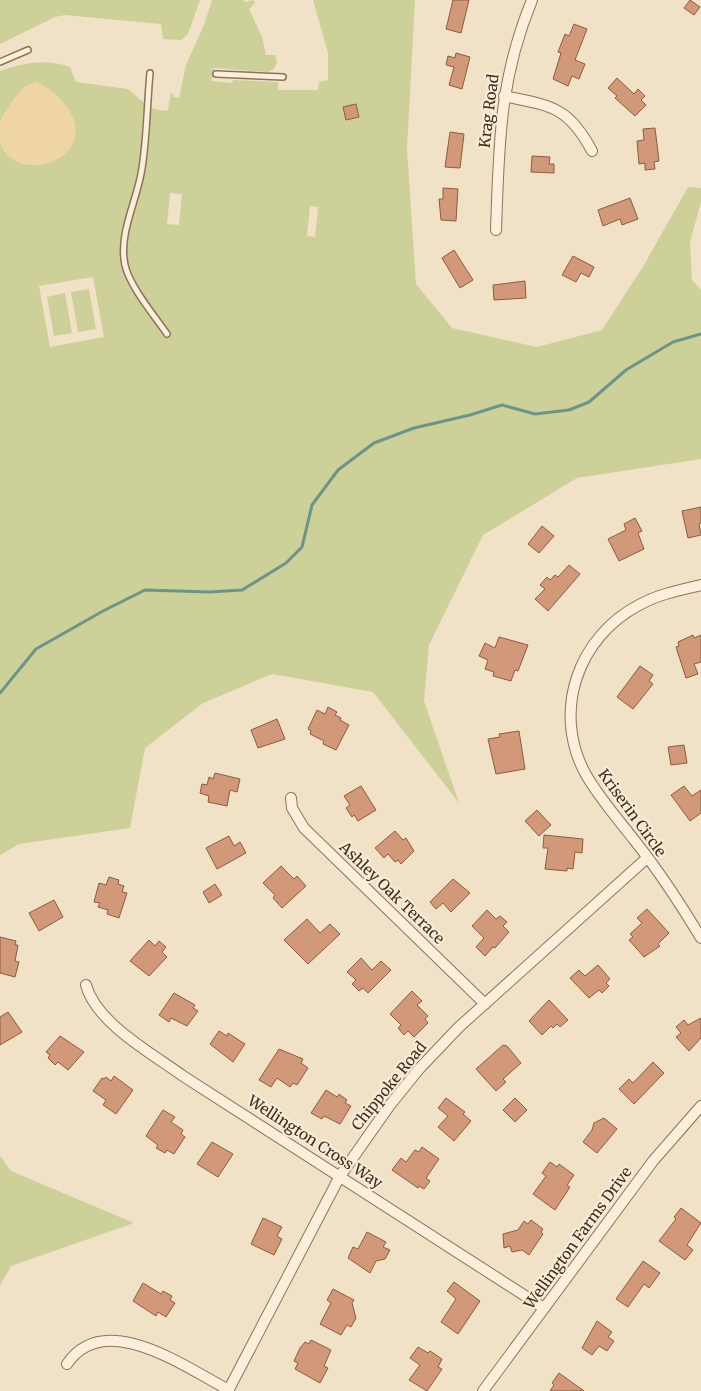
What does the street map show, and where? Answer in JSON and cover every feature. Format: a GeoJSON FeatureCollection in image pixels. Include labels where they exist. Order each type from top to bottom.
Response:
{"type":"FeatureCollection","features":[{"type":"Feature","properties":{"kind":"street","name":"Krag Road"},"geometry":{"type":"LineString","coordinates":[[496,230],[500,128],[504,96],[514,48],[532,0]]}},
{"type":"Feature","properties":{"kind":"street"},"geometry":{"type":"LineString","coordinates":[[504,96],[541,104],[565,115],[581,131],[592,151]]}},
{"type":"Feature","properties":{"kind":"street","name":"Kriserin Circle"},"geometry":{"type":"LineString","coordinates":[[701,585],[653,598],[623,615],[595,642],[584,658],[574,682],[570,715],[577,755],[594,788],[647,858],[701,938]]}},
{"type":"Feature","properties":{"kind":"street","name":"Ashley Oak Terrace"},"geometry":{"type":"LineString","coordinates":[[291,798],[292,808],[304,828],[484,1004]]}},
{"type":"Feature","properties":{"kind":"street","name":"Chippoke Road"},"geometry":{"type":"LineString","coordinates":[[228,1390],[340,1176],[390,1105],[419,1069],[484,1004],[647,858]]}},
{"type":"Feature","properties":{"kind":"street","name":"Wellington Cross Way"},"geometry":{"type":"LineString","coordinates":[[86,985],[93,1003],[102,1014],[134,1041],[183,1076],[544,1308]]}},
{"type":"Feature","properties":{"kind":"street","name":"Wellington Farms Drive"},"geometry":{"type":"LineString","coordinates":[[483,1391],[653,1161],[701,1106]]}},
{"type":"Feature","properties":{"kind":"street"},"geometry":{"type":"LineString","coordinates":[[67,1364],[73,1355],[93,1343],[108,1341],[133,1342],[228,1390]]}},
{"type":"Feature","properties":{"kind":"lane"},"geometry":{"type":"LineString","coordinates":[[0,62],[28,50]]}},
{"type":"Feature","properties":{"kind":"lane"},"geometry":{"type":"LineString","coordinates":[[150,73],[142,170],[134,194],[125,245],[125,264],[130,277],[166,334]]}},
{"type":"Feature","properties":{"kind":"lane"},"geometry":{"type":"LineString","coordinates":[[216,74],[283,77]]}},
{"type":"Feature","properties":{"kind":"green space"},"geometry":{"type":"Polygon","coordinates":[[[0,0],[200,0],[188,34],[181,40],[163,39],[161,24],[65,15],[55,17],[0,44],[0,0]]]}},
{"type":"Feature","properties":{"kind":"green space"},"geometry":{"type":"Polygon","coordinates":[[[212,0],[243,0],[245,2],[253,0],[255,3],[249,9],[262,37],[266,55],[275,55],[277,62],[274,69],[267,72],[214,68],[212,81],[232,83],[233,80],[278,82],[278,90],[318,90],[319,82],[328,80],[328,53],[313,0],[415,0],[407,149],[416,284],[452,328],[537,347],[602,330],[644,265],[688,187],[701,188],[701,202],[690,242],[692,280],[701,290],[701,459],[577,478],[483,535],[429,645],[424,701],[459,803],[373,692],[272,674],[203,703],[145,748],[130,828],[19,844],[0,855],[0,71],[43,62],[61,64],[70,67],[76,82],[128,89],[150,108],[166,111],[168,110],[171,92],[174,97],[179,98],[186,65],[204,25],[212,0]],[[170,193],[167,224],[179,225],[182,194],[170,193]],[[310,206],[307,236],[315,237],[318,207],[310,206]],[[93,277],[39,286],[50,347],[104,337],[93,277]]]}},
{"type":"Feature","properties":{"kind":"green space"},"geometry":{"type":"Polygon","coordinates":[[[89,289],[96,329],[78,332],[71,292],[89,289]]]}},
{"type":"Feature","properties":{"kind":"green space"},"geometry":{"type":"Polygon","coordinates":[[[65,293],[72,333],[54,336],[47,297],[65,293]]]}},
{"type":"Feature","properties":{"kind":"green space"},"geometry":{"type":"Polygon","coordinates":[[[0,1156],[11,1171],[134,1223],[11,1266],[0,1286],[0,1156]]]}},
{"type":"Feature","properties":{"kind":"sand"},"geometry":{"type":"Polygon","coordinates":[[[36,82],[46,87],[63,102],[75,122],[76,133],[73,143],[59,159],[41,165],[22,164],[6,154],[1,146],[0,124],[3,115],[24,87],[36,82]]]}},
{"type":"Feature","properties":{"kind":"building"},"geometry":{"type":"Polygon","coordinates":[[[453,0],[469,0],[461,33],[446,29],[453,0]]]}},
{"type":"Feature","properties":{"kind":"building"},"geometry":{"type":"Polygon","coordinates":[[[690,0],[700,7],[694,15],[684,8],[690,0]]]}},
{"type":"Feature","properties":{"kind":"building"},"geometry":{"type":"Polygon","coordinates":[[[574,24],[587,29],[575,60],[585,64],[579,79],[572,76],[568,86],[553,79],[561,53],[558,52],[565,34],[569,36],[574,24]]]}},
{"type":"Feature","properties":{"kind":"building"},"geometry":{"type":"Polygon","coordinates":[[[456,53],[470,57],[462,89],[449,85],[454,67],[446,65],[448,56],[455,58],[456,53]]]}},
{"type":"Feature","properties":{"kind":"building"},"geometry":{"type":"Polygon","coordinates":[[[617,78],[634,94],[638,89],[645,96],[641,100],[646,105],[635,116],[615,98],[617,96],[608,88],[617,78]]]}},
{"type":"Feature","properties":{"kind":"building"},"geometry":{"type":"Polygon","coordinates":[[[356,104],[359,117],[346,120],[343,107],[356,104]]]}},
{"type":"Feature","properties":{"kind":"building"},"geometry":{"type":"Polygon","coordinates":[[[655,128],[659,161],[654,162],[655,169],[645,170],[645,163],[639,164],[637,141],[644,140],[643,129],[655,128]]]}},
{"type":"Feature","properties":{"kind":"building"},"geometry":{"type":"Polygon","coordinates":[[[450,132],[464,134],[460,168],[445,167],[450,132]]]}},
{"type":"Feature","properties":{"kind":"building"},"geometry":{"type":"Polygon","coordinates":[[[532,156],[550,157],[549,164],[554,164],[554,173],[531,172],[532,156]]]}},
{"type":"Feature","properties":{"kind":"building"},"geometry":{"type":"Polygon","coordinates":[[[443,188],[458,189],[456,221],[441,220],[439,199],[443,199],[443,188]]]}},
{"type":"Feature","properties":{"kind":"building"},"geometry":{"type":"Polygon","coordinates":[[[630,198],[638,219],[622,225],[620,219],[603,226],[598,210],[630,198]]]}},
{"type":"Feature","properties":{"kind":"building"},"geometry":{"type":"Polygon","coordinates":[[[454,250],[473,280],[460,288],[442,258],[454,250]]]}},
{"type":"Feature","properties":{"kind":"building"},"geometry":{"type":"Polygon","coordinates":[[[573,256],[594,267],[589,277],[581,273],[576,282],[562,275],[573,256]]]}},
{"type":"Feature","properties":{"kind":"building"},"geometry":{"type":"Polygon","coordinates":[[[525,281],[526,298],[494,300],[493,285],[525,281]]]}},
{"type":"Feature","properties":{"kind":"building"},"geometry":{"type":"Polygon","coordinates":[[[701,507],[701,523],[699,524],[701,535],[688,538],[682,511],[701,507]]]}},
{"type":"Feature","properties":{"kind":"building"},"geometry":{"type":"Polygon","coordinates":[[[635,518],[642,531],[638,533],[644,549],[619,561],[608,539],[626,530],[624,524],[635,518]]]}},
{"type":"Feature","properties":{"kind":"building"},"geometry":{"type":"Polygon","coordinates":[[[542,526],[554,536],[539,553],[528,544],[542,526]]]}},
{"type":"Feature","properties":{"kind":"building"},"geometry":{"type":"Polygon","coordinates":[[[569,565],[580,574],[548,611],[535,599],[545,589],[540,585],[547,577],[550,580],[555,575],[558,577],[569,565]]]}},
{"type":"Feature","properties":{"kind":"building"},"geometry":{"type":"Polygon","coordinates":[[[693,635],[694,638],[701,635],[701,662],[694,664],[698,674],[686,678],[676,647],[679,646],[678,642],[693,635]]]}},
{"type":"Feature","properties":{"kind":"building"},"geometry":{"type":"Polygon","coordinates":[[[499,637],[528,645],[518,671],[515,670],[511,681],[493,676],[494,672],[485,669],[488,660],[479,656],[485,643],[495,648],[499,637]]]}},
{"type":"Feature","properties":{"kind":"building"},"geometry":{"type":"Polygon","coordinates":[[[640,666],[653,675],[649,681],[653,684],[633,709],[617,697],[640,666]]]}},
{"type":"Feature","properties":{"kind":"building"},"geometry":{"type":"Polygon","coordinates":[[[328,707],[337,712],[335,715],[341,718],[340,720],[349,725],[336,750],[323,744],[324,741],[310,734],[311,731],[308,729],[317,710],[325,714],[328,707]]]}},
{"type":"Feature","properties":{"kind":"building"},"geometry":{"type":"Polygon","coordinates":[[[277,719],[285,739],[258,748],[251,730],[277,719]]]}},
{"type":"Feature","properties":{"kind":"building"},"geometry":{"type":"Polygon","coordinates":[[[519,731],[525,769],[496,774],[488,739],[500,737],[499,734],[519,731]]]}},
{"type":"Feature","properties":{"kind":"building"},"geometry":{"type":"Polygon","coordinates":[[[684,745],[687,763],[671,765],[668,747],[684,745]]]}},
{"type":"Feature","properties":{"kind":"building"},"geometry":{"type":"Polygon","coordinates":[[[215,773],[240,779],[237,792],[230,790],[227,806],[208,802],[209,796],[200,793],[202,784],[207,785],[209,777],[213,779],[215,773]]]}},
{"type":"Feature","properties":{"kind":"building"},"geometry":{"type":"Polygon","coordinates":[[[361,786],[376,810],[358,821],[354,815],[352,817],[346,808],[350,805],[344,796],[361,786]]]}},
{"type":"Feature","properties":{"kind":"building"},"geometry":{"type":"Polygon","coordinates":[[[684,786],[692,796],[701,790],[701,813],[690,821],[671,795],[684,786]]]}},
{"type":"Feature","properties":{"kind":"building"},"geometry":{"type":"Polygon","coordinates":[[[537,810],[551,825],[539,836],[525,821],[537,810]]]}},
{"type":"Feature","properties":{"kind":"building"},"geometry":{"type":"Polygon","coordinates":[[[395,831],[403,840],[406,838],[414,851],[401,864],[398,860],[395,862],[388,854],[384,858],[375,848],[395,831]]]}},
{"type":"Feature","properties":{"kind":"building"},"geometry":{"type":"Polygon","coordinates":[[[544,835],[583,839],[582,853],[575,852],[573,869],[567,868],[567,871],[545,869],[548,848],[543,848],[544,835]]]}},
{"type":"Feature","properties":{"kind":"building"},"geometry":{"type":"Polygon","coordinates":[[[229,836],[234,846],[240,842],[246,853],[217,869],[206,848],[229,836]]]}},
{"type":"Feature","properties":{"kind":"building"},"geometry":{"type":"Polygon","coordinates":[[[281,866],[294,879],[297,876],[306,886],[282,908],[273,898],[275,895],[263,883],[281,866]]]}},
{"type":"Feature","properties":{"kind":"building"},"geometry":{"type":"Polygon","coordinates":[[[109,877],[119,880],[118,884],[124,886],[122,892],[127,893],[119,918],[107,914],[108,910],[98,907],[100,903],[94,902],[99,883],[106,885],[109,877]]]}},
{"type":"Feature","properties":{"kind":"building"},"geometry":{"type":"Polygon","coordinates":[[[453,879],[470,893],[451,912],[443,903],[436,909],[430,902],[453,879]]]}},
{"type":"Feature","properties":{"kind":"building"},"geometry":{"type":"Polygon","coordinates":[[[215,884],[222,895],[209,903],[203,892],[215,884]]]}},
{"type":"Feature","properties":{"kind":"building"},"geometry":{"type":"Polygon","coordinates":[[[54,900],[63,917],[39,931],[29,913],[54,900]]]}},
{"type":"Feature","properties":{"kind":"building"},"geometry":{"type":"Polygon","coordinates":[[[647,909],[669,933],[658,944],[660,946],[644,957],[629,940],[633,937],[630,934],[642,923],[637,918],[647,909]]]}},
{"type":"Feature","properties":{"kind":"building"},"geometry":{"type":"Polygon","coordinates":[[[487,910],[496,919],[500,916],[507,922],[503,926],[509,932],[485,956],[476,947],[484,938],[472,926],[487,910]]]}},
{"type":"Feature","properties":{"kind":"building"},"geometry":{"type":"Polygon","coordinates":[[[307,919],[320,933],[330,924],[340,934],[308,964],[284,940],[307,919]]]}},
{"type":"Feature","properties":{"kind":"building"},"geometry":{"type":"Polygon","coordinates":[[[0,937],[16,941],[15,945],[18,945],[15,961],[19,962],[15,977],[0,973],[0,937]]]}},
{"type":"Feature","properties":{"kind":"building"},"geometry":{"type":"Polygon","coordinates":[[[149,940],[155,946],[159,941],[166,947],[162,952],[167,957],[149,976],[130,961],[149,940]]]}},
{"type":"Feature","properties":{"kind":"building"},"geometry":{"type":"Polygon","coordinates":[[[361,958],[372,970],[381,961],[391,970],[368,993],[363,988],[359,991],[352,984],[356,980],[347,972],[361,958]]]}},
{"type":"Feature","properties":{"kind":"building"},"geometry":{"type":"Polygon","coordinates":[[[598,965],[610,979],[606,983],[609,986],[602,993],[599,990],[589,998],[570,978],[579,970],[585,976],[598,965]]]}},
{"type":"Feature","properties":{"kind":"building"},"geometry":{"type":"Polygon","coordinates":[[[412,991],[422,1001],[417,1005],[428,1016],[425,1019],[428,1023],[414,1037],[408,1031],[404,1035],[398,1028],[401,1025],[390,1014],[412,991]]]}},
{"type":"Feature","properties":{"kind":"building"},"geometry":{"type":"Polygon","coordinates":[[[174,993],[195,1005],[193,1008],[198,1011],[187,1026],[171,1018],[169,1022],[159,1015],[174,993]]]}},
{"type":"Feature","properties":{"kind":"building"},"geometry":{"type":"Polygon","coordinates":[[[549,1000],[568,1020],[560,1027],[557,1024],[553,1028],[551,1026],[542,1035],[529,1021],[549,1000]]]}},
{"type":"Feature","properties":{"kind":"building"},"geometry":{"type":"Polygon","coordinates":[[[8,1012],[22,1032],[0,1045],[0,1017],[8,1012]]]}},
{"type":"Feature","properties":{"kind":"building"},"geometry":{"type":"Polygon","coordinates":[[[701,1018],[701,1038],[689,1051],[676,1037],[681,1033],[676,1027],[684,1020],[688,1025],[701,1018]]]}},
{"type":"Feature","properties":{"kind":"building"},"geometry":{"type":"Polygon","coordinates":[[[219,1031],[227,1036],[228,1033],[245,1044],[233,1062],[210,1044],[219,1031]]]}},
{"type":"Feature","properties":{"kind":"building"},"geometry":{"type":"Polygon","coordinates":[[[60,1036],[84,1052],[68,1070],[58,1062],[55,1065],[48,1058],[50,1055],[46,1052],[60,1036]]]}},
{"type":"Feature","properties":{"kind":"building"},"geometry":{"type":"Polygon","coordinates":[[[503,1045],[507,1046],[521,1063],[503,1079],[506,1082],[496,1091],[476,1069],[503,1045]]]}},
{"type":"Feature","properties":{"kind":"building"},"geometry":{"type":"Polygon","coordinates":[[[279,1049],[303,1059],[301,1063],[308,1068],[297,1085],[293,1083],[290,1087],[277,1078],[271,1087],[259,1080],[279,1049]]]}},
{"type":"Feature","properties":{"kind":"building"},"geometry":{"type":"Polygon","coordinates":[[[653,1062],[664,1073],[634,1104],[619,1089],[629,1079],[633,1083],[653,1062]]]}},
{"type":"Feature","properties":{"kind":"building"},"geometry":{"type":"Polygon","coordinates":[[[114,1076],[133,1090],[116,1114],[103,1105],[106,1100],[93,1091],[102,1078],[106,1077],[111,1081],[114,1076]]]}},
{"type":"Feature","properties":{"kind":"building"},"geometry":{"type":"Polygon","coordinates":[[[326,1090],[337,1097],[339,1094],[347,1100],[345,1103],[351,1106],[340,1124],[324,1116],[322,1119],[311,1113],[326,1090]]]}},
{"type":"Feature","properties":{"kind":"building"},"geometry":{"type":"Polygon","coordinates":[[[446,1098],[465,1112],[463,1114],[471,1121],[454,1141],[438,1127],[448,1116],[438,1108],[446,1098]]]}},
{"type":"Feature","properties":{"kind":"building"},"geometry":{"type":"Polygon","coordinates":[[[515,1098],[527,1110],[515,1122],[503,1110],[515,1098]]]}},
{"type":"Feature","properties":{"kind":"building"},"geometry":{"type":"Polygon","coordinates":[[[163,1110],[175,1117],[171,1122],[183,1130],[181,1134],[185,1137],[174,1154],[167,1150],[165,1153],[156,1148],[158,1145],[146,1136],[163,1110]]]}},
{"type":"Feature","properties":{"kind":"building"},"geometry":{"type":"Polygon","coordinates":[[[604,1118],[617,1129],[597,1153],[583,1142],[592,1130],[594,1123],[604,1118]]]}},
{"type":"Feature","properties":{"kind":"building"},"geometry":{"type":"Polygon","coordinates":[[[212,1142],[233,1154],[218,1177],[197,1164],[212,1142]]]}},
{"type":"Feature","properties":{"kind":"building"},"geometry":{"type":"Polygon","coordinates":[[[422,1147],[439,1159],[426,1178],[430,1181],[424,1189],[419,1186],[418,1188],[392,1170],[401,1158],[406,1162],[415,1150],[419,1152],[422,1147]]]}},
{"type":"Feature","properties":{"kind":"building"},"geometry":{"type":"Polygon","coordinates":[[[550,1162],[557,1167],[559,1164],[574,1175],[567,1185],[570,1187],[555,1210],[533,1194],[546,1176],[542,1173],[550,1162]]]}},
{"type":"Feature","properties":{"kind":"building"},"geometry":{"type":"Polygon","coordinates":[[[681,1208],[701,1223],[687,1245],[693,1250],[685,1260],[659,1241],[676,1219],[674,1217],[681,1208]]]}},
{"type":"Feature","properties":{"kind":"building"},"geometry":{"type":"Polygon","coordinates":[[[263,1218],[282,1227],[277,1236],[282,1239],[274,1255],[251,1244],[263,1218]]]}},
{"type":"Feature","properties":{"kind":"building"},"geometry":{"type":"Polygon","coordinates":[[[531,1220],[543,1229],[541,1232],[543,1234],[529,1255],[522,1250],[512,1252],[510,1246],[504,1248],[503,1234],[518,1230],[524,1221],[528,1224],[531,1220]]]}},
{"type":"Feature","properties":{"kind":"building"},"geometry":{"type":"Polygon","coordinates":[[[367,1232],[386,1242],[383,1247],[390,1250],[385,1259],[376,1261],[370,1273],[348,1258],[353,1247],[358,1249],[367,1232]]]}},
{"type":"Feature","properties":{"kind":"building"},"geometry":{"type":"Polygon","coordinates":[[[643,1261],[660,1273],[649,1288],[644,1284],[628,1307],[616,1299],[643,1261]]]}},
{"type":"Feature","properties":{"kind":"building"},"geometry":{"type":"Polygon","coordinates":[[[454,1282],[480,1301],[458,1334],[441,1322],[456,1299],[447,1291],[454,1282]]]}},
{"type":"Feature","properties":{"kind":"building"},"geometry":{"type":"Polygon","coordinates":[[[143,1283],[161,1294],[163,1291],[172,1296],[170,1300],[175,1303],[166,1317],[158,1312],[156,1316],[133,1301],[143,1283]]]}},
{"type":"Feature","properties":{"kind":"building"},"geometry":{"type":"Polygon","coordinates":[[[333,1289],[354,1300],[352,1303],[356,1318],[351,1327],[347,1325],[341,1335],[320,1324],[331,1303],[327,1300],[333,1289]]]}},
{"type":"Feature","properties":{"kind":"building"},"geometry":{"type":"Polygon","coordinates":[[[597,1321],[612,1332],[608,1337],[614,1341],[607,1351],[599,1346],[592,1355],[582,1348],[597,1321]]]}},
{"type":"Feature","properties":{"kind":"building"},"geometry":{"type":"Polygon","coordinates":[[[311,1340],[331,1350],[324,1366],[328,1368],[320,1383],[295,1369],[298,1363],[294,1361],[300,1348],[305,1342],[309,1344],[311,1340]]]}},
{"type":"Feature","properties":{"kind":"building"},"geometry":{"type":"Polygon","coordinates":[[[418,1347],[428,1353],[430,1351],[442,1359],[438,1367],[442,1369],[427,1391],[409,1380],[420,1365],[410,1358],[418,1347]]]}},
{"type":"Feature","properties":{"kind":"building"},"geometry":{"type":"Polygon","coordinates":[[[559,1373],[584,1391],[550,1391],[554,1385],[552,1383],[559,1373]]]}},
{"type":"Feature","properties":{"kind":"waterway"},"geometry":{"type":"LineString","coordinates":[[0,693],[36,649],[103,611],[145,590],[209,592],[242,590],[286,563],[302,547],[312,505],[338,470],[374,443],[414,428],[470,415],[502,405],[535,414],[569,410],[589,402],[626,370],[673,342],[701,334]]}}]}
